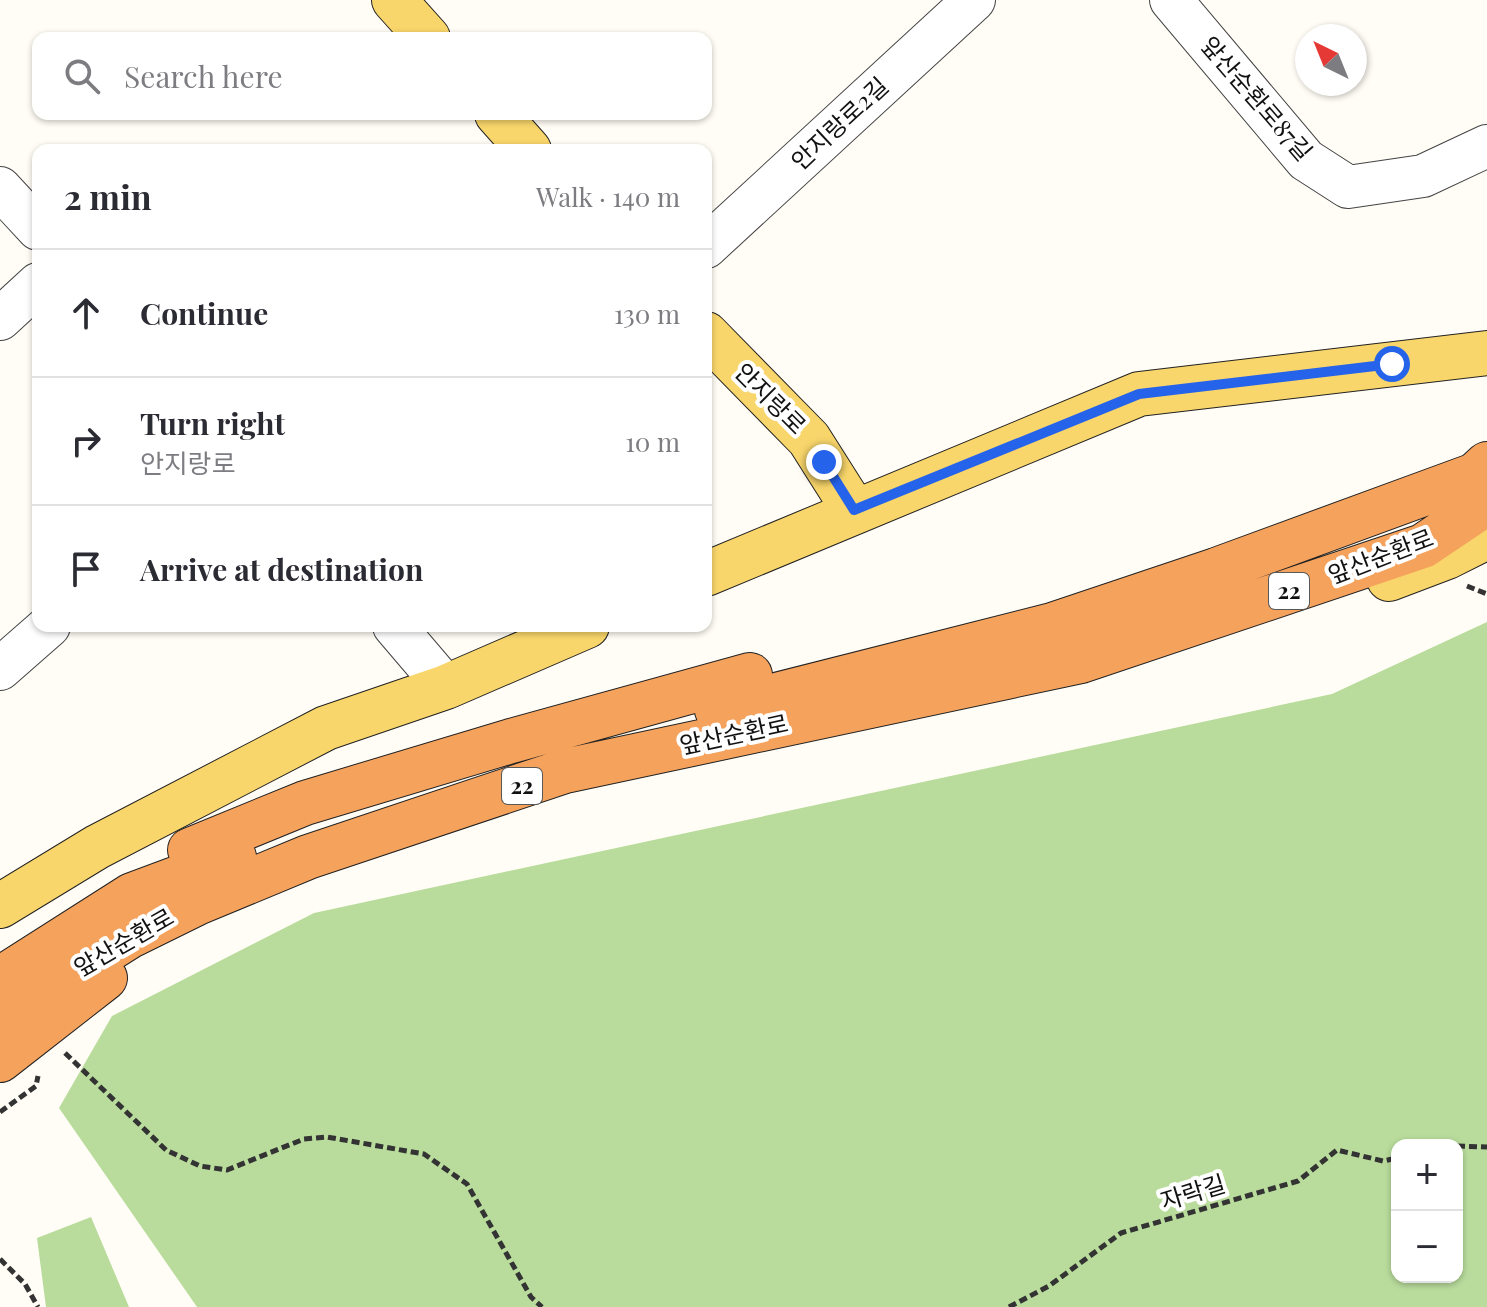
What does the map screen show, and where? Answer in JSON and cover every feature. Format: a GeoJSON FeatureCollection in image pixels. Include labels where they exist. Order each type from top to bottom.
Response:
{"type":"FeatureCollection","features":[{"type":"Feature","properties":{"kind":"highway","name":"앞산순환로"},"geometry":{"type":"LineString","coordinates":[[0,979],[132,895],[321,824],[567,748],[1052,625],[1216,570],[1475,475],[1487,464]]}},
{"type":"Feature","properties":{"kind":"highway","name":"앞산순환로"},"geometry":{"type":"LineString","coordinates":[[0,1018],[130,936],[197,903],[308,857],[565,771],[1081,661],[1423,546],[1487,503]]}},
{"type":"Feature","properties":{"kind":"highway"},"geometry":{"type":"LineString","coordinates":[[0,955],[150,866],[305,803],[511,741],[952,619],[1216,570]]}},
{"type":"Feature","properties":{"kind":"highway"},"geometry":{"type":"LineString","coordinates":[[0,1060],[49,1026],[197,903]]}},
{"type":"Feature","properties":{"kind":"main road"},"geometry":{"type":"LineString","coordinates":[[394,0],[423,32]]}},
{"type":"Feature","properties":{"kind":"main road"},"geometry":{"type":"LineString","coordinates":[[502,120],[524,144]]}},
{"type":"Feature","properties":{"kind":"main road","name":"안지랑로"},"geometry":{"type":"LineString","coordinates":[[712,340],[809,439],[854,510]]}},
{"type":"Feature","properties":{"kind":"main road"},"geometry":{"type":"LineString","coordinates":[[712,571],[1139,394],[1487,353]]}},
{"type":"Feature","properties":{"kind":"main road"},"geometry":{"type":"LineString","coordinates":[[1081,661],[1252,612],[1362,589],[1447,557],[1487,537]]}},
{"type":"Feature","properties":{"kind":"main road"},"geometry":{"type":"LineString","coordinates":[[0,906],[97,847],[326,728],[446,687],[573,632]]}},
{"type":"Feature","properties":{"kind":"street","name":"안지랑로2길"},"geometry":{"type":"LineString","coordinates":[[712,241],[974,0]]}},
{"type":"Feature","properties":{"kind":"street","name":"앞산순환로87길"},"geometry":{"type":"LineString","coordinates":[[1171,0],[1296,150],[1348,187],[1423,176],[1487,146]]}},
{"type":"Feature","properties":{"kind":"street"},"geometry":{"type":"LineString","coordinates":[[0,188],[32,223]]}},
{"type":"Feature","properties":{"kind":"street"},"geometry":{"type":"LineString","coordinates":[[0,319],[32,290]]}},
{"type":"Feature","properties":{"kind":"street"},"geometry":{"type":"LineString","coordinates":[[0,669],[42,632]]}},
{"type":"Feature","properties":{"kind":"street"},"geometry":{"type":"LineString","coordinates":[[399,632],[446,687]]}},
{"type":"Feature","properties":{"kind":"path"},"geometry":{"type":"LineString","coordinates":[[49,1026],[68,1057],[166,1150],[200,1166],[227,1170],[304,1139],[327,1137],[424,1154],[467,1184],[531,1297],[542,1307]]}},
{"type":"Feature","properties":{"kind":"path"},"geometry":{"type":"LineString","coordinates":[[1463,1146],[1487,1147]]}},
{"type":"Feature","properties":{"kind":"path","name":"자락길"},"geometry":{"type":"LineString","coordinates":[[1009,1307],[1049,1286],[1121,1233],[1298,1181],[1337,1150],[1383,1161],[1391,1159]]}},
{"type":"Feature","properties":{"kind":"path"},"geometry":{"type":"LineString","coordinates":[[0,1259],[25,1284],[38,1307]]}},
{"type":"Feature","properties":{"kind":"green space"},"geometry":{"type":"Polygon","coordinates":[[[1487,622],[1487,1307],[197,1307],[59,1108],[112,1016],[314,913],[1332,694],[1487,622]]]}},
{"type":"Feature","properties":{"kind":"green space"},"geometry":{"type":"Polygon","coordinates":[[[91,1217],[129,1307],[46,1307],[37,1238],[91,1217]]]}},
{"type":"Feature","properties":{"kind":"route"},"geometry":{"type":"LineString","coordinates":[[824,462],[854,510],[1139,394],[1392,364]]}}]}
